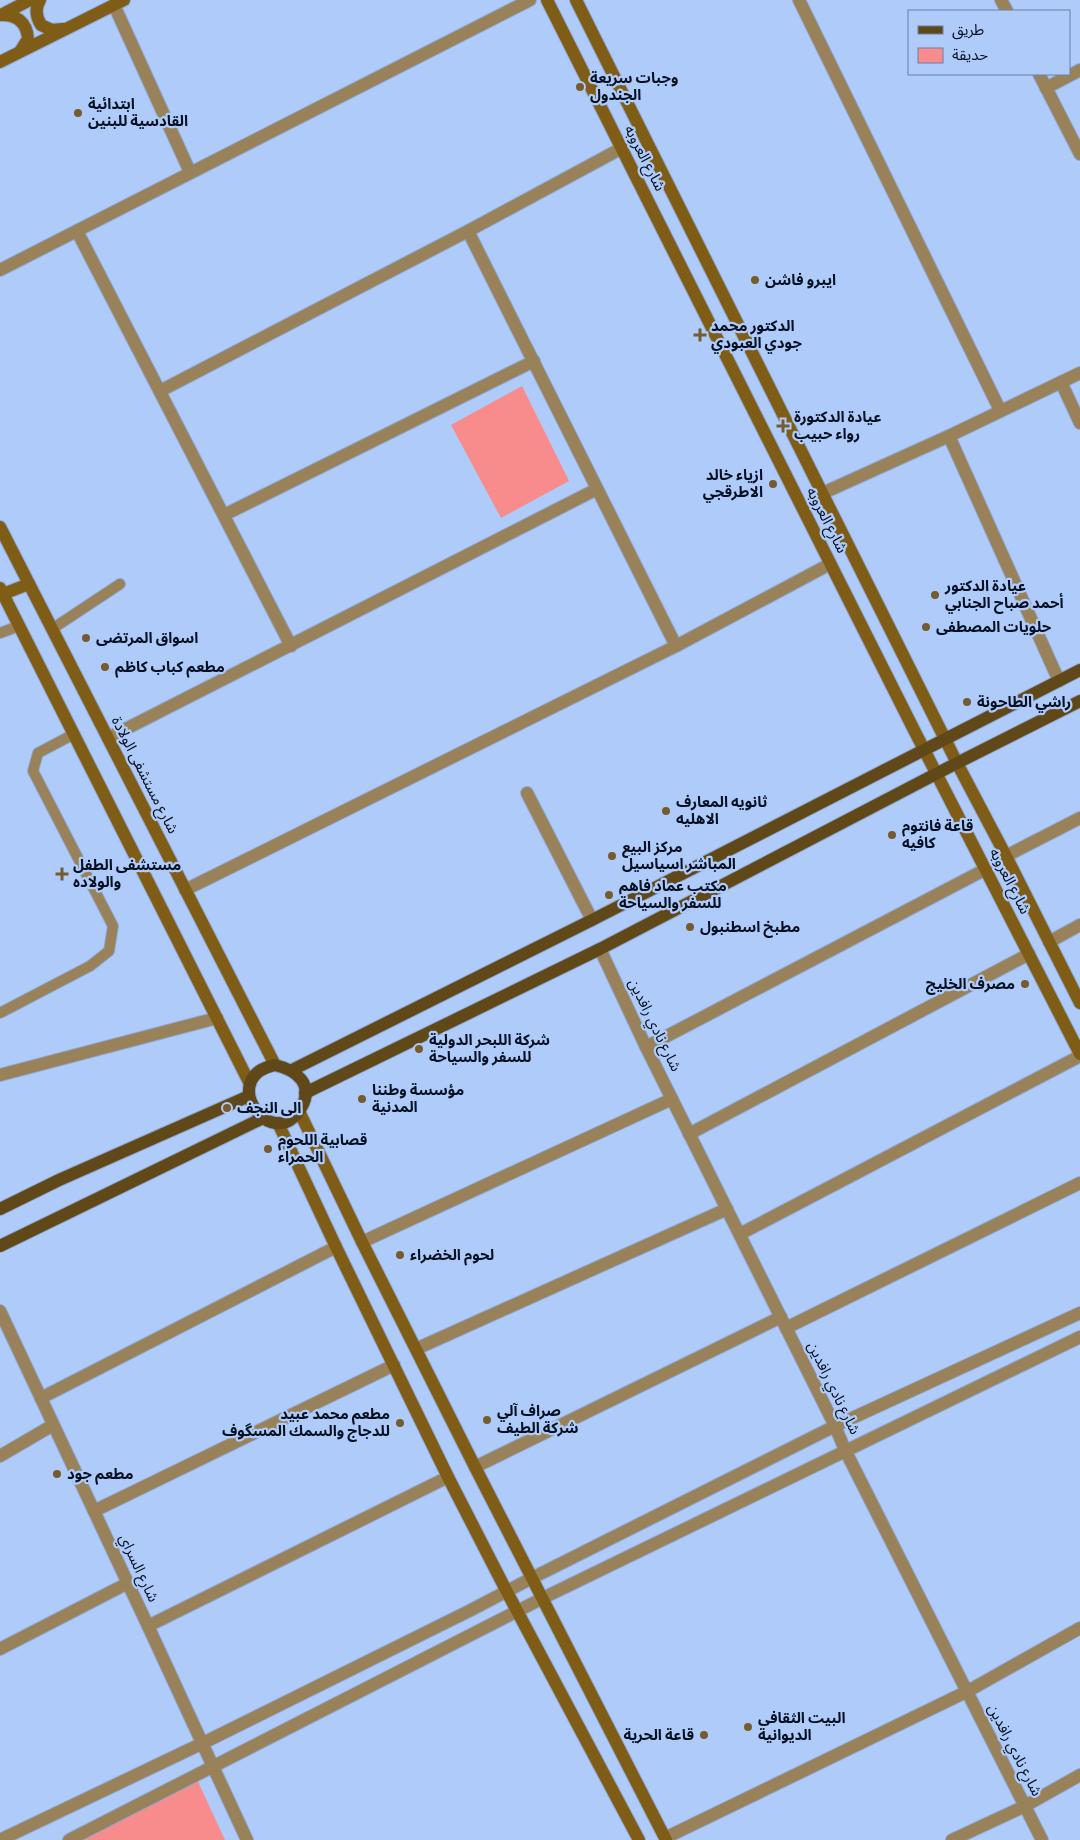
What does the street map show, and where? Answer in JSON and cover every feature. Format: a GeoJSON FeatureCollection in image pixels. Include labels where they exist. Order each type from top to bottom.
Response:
{"type":"FeatureCollection","features":[{"type":"Feature","properties":{"kind":"main road"},"geometry":{"type":"LineString","coordinates":[[0,15],[30,0]]}},
{"type":"Feature","properties":{"kind":"main road"},"geometry":{"type":"LineString","coordinates":[[40,0],[37,14],[41,24],[52,30],[63,29]]}},
{"type":"Feature","properties":{"kind":"main road","name":"شارع العروبه"},"geometry":{"type":"LineString","coordinates":[[547,0],[830,564],[1080,1055]]}},
{"type":"Feature","properties":{"kind":"main road","name":"شارع العروبه"},"geometry":{"type":"LineString","coordinates":[[576,0],[945,740],[1080,1003]]}},
{"type":"Feature","properties":{"kind":"main road"},"geometry":{"type":"LineString","coordinates":[[0,62],[119,2]]}},
{"type":"Feature","properties":{"kind":"main road"},"geometry":{"type":"LineString","coordinates":[[0,15],[16,17],[25,28],[28,39],[19,52]]}},
{"type":"Feature","properties":{"kind":"main road","name":"شارع مستشفى الولادة"},"geometry":{"type":"LineString","coordinates":[[0,527],[274,1066]]}},
{"type":"Feature","properties":{"kind":"main road"},"geometry":{"type":"LineString","coordinates":[[0,1209],[249,1090],[262,1070],[274,1066],[292,1070],[303,1082],[305,1093],[303,1105],[291,1118],[278,1123],[258,1115],[249,1090],[217,1018],[2,591],[29,584]]}},
{"type":"Feature","properties":{"kind":"main road"},"geometry":{"type":"LineString","coordinates":[[292,1070],[592,920],[1080,670]]}},
{"type":"Feature","properties":{"kind":"main road"},"geometry":{"type":"LineString","coordinates":[[305,1093],[600,949],[957,763],[1080,702]]}},
{"type":"Feature","properties":{"kind":"main road"},"geometry":{"type":"LineString","coordinates":[[299,1111],[362,1242],[475,1467],[666,1839]]}},
{"type":"Feature","properties":{"kind":"main road"},"geometry":{"type":"LineString","coordinates":[[0,1246],[263,1118]]}},
{"type":"Feature","properties":{"kind":"main road"},"geometry":{"type":"LineString","coordinates":[[278,1123],[448,1477],[639,1840]]}},
{"type":"Feature","properties":{"kind":"street"},"geometry":{"type":"LineString","coordinates":[[0,270],[530,0]]}},
{"type":"Feature","properties":{"kind":"street"},"geometry":{"type":"LineString","coordinates":[[799,0],[1000,410]]}},
{"type":"Feature","properties":{"kind":"street"},"geometry":{"type":"LineString","coordinates":[[119,2],[190,172]]}},
{"type":"Feature","properties":{"kind":"street"},"geometry":{"type":"LineString","coordinates":[[1046,88],[1080,70]]}},
{"type":"Feature","properties":{"kind":"street"},"geometry":{"type":"LineString","coordinates":[[1040,75],[1080,154]]}},
{"type":"Feature","properties":{"kind":"street"},"geometry":{"type":"LineString","coordinates":[[160,391],[468,231],[622,148]]}},
{"type":"Feature","properties":{"kind":"street"},"geometry":{"type":"LineString","coordinates":[[468,231],[676,646]]}},
{"type":"Feature","properties":{"kind":"street"},"geometry":{"type":"LineString","coordinates":[[77,232],[291,646]]}},
{"type":"Feature","properties":{"kind":"street"},"geometry":{"type":"LineString","coordinates":[[224,515],[534,361]]}},
{"type":"Feature","properties":{"kind":"street"},"geometry":{"type":"LineString","coordinates":[[822,493],[949,436],[1080,373]]}},
{"type":"Feature","properties":{"kind":"street"},"geometry":{"type":"LineString","coordinates":[[1061,382],[1080,423]]}},
{"type":"Feature","properties":{"kind":"street"},"geometry":{"type":"LineString","coordinates":[[949,436],[1059,681]]}},
{"type":"Feature","properties":{"kind":"street"},"geometry":{"type":"LineString","coordinates":[[108,738],[597,489]]}},
{"type":"Feature","properties":{"kind":"street"},"geometry":{"type":"LineString","coordinates":[[185,890],[676,646],[830,564]]}},
{"type":"Feature","properties":{"kind":"street"},"geometry":{"type":"LineString","coordinates":[[527,793],[592,920]]}},
{"type":"Feature","properties":{"kind":"street"},"geometry":{"type":"LineString","coordinates":[[1006,856],[1080,818]]}},
{"type":"Feature","properties":{"kind":"street"},"geometry":{"type":"LineString","coordinates":[[646,1047],[986,868]]}},
{"type":"Feature","properties":{"kind":"street"},"geometry":{"type":"LineString","coordinates":[[1049,942],[1080,925]]}},
{"type":"Feature","properties":{"kind":"street","name":"شارع نادي رافدين"},"geometry":{"type":"LineString","coordinates":[[600,949],[646,1047],[784,1322],[845,1450],[1042,1840]]}},
{"type":"Feature","properties":{"kind":"street"},"geometry":{"type":"LineString","coordinates":[[690,1134],[1029,954]]}},
{"type":"Feature","properties":{"kind":"street"},"geometry":{"type":"LineString","coordinates":[[0,1075],[217,1018]]}},
{"type":"Feature","properties":{"kind":"street"},"geometry":{"type":"LineString","coordinates":[[740,1234],[1080,1055]]}},
{"type":"Feature","properties":{"kind":"street"},"geometry":{"type":"LineString","coordinates":[[362,1242],[672,1099]]}},
{"type":"Feature","properties":{"kind":"street"},"geometry":{"type":"LineString","coordinates":[[475,1467],[1080,1183]]}},
{"type":"Feature","properties":{"kind":"street"},"geometry":{"type":"LineString","coordinates":[[416,1349],[727,1209]]}},
{"type":"Feature","properties":{"kind":"street"},"geometry":{"type":"LineString","coordinates":[[41,1398],[336,1247]]}},
{"type":"Feature","properties":{"kind":"street","name":"شارع السراي"},"geometry":{"type":"LineString","coordinates":[[0,1311],[247,1840]]}},
{"type":"Feature","properties":{"kind":"street"},"geometry":{"type":"LineString","coordinates":[[0,1840],[203,1743],[835,1426],[1080,1313]]}},
{"type":"Feature","properties":{"kind":"street"},"geometry":{"type":"LineString","coordinates":[[69,1840],[543,1598],[1080,1337]]}},
{"type":"Feature","properties":{"kind":"street"},"geometry":{"type":"LineString","coordinates":[[94,1511],[394,1365]]}},
{"type":"Feature","properties":{"kind":"street"},"geometry":{"type":"LineString","coordinates":[[0,1456],[53,1425]]}},
{"type":"Feature","properties":{"kind":"street"},"geometry":{"type":"LineString","coordinates":[[148,1626],[448,1477]]}},
{"type":"Feature","properties":{"kind":"street"},"geometry":{"type":"LineString","coordinates":[[0,1649],[128,1582]]}},
{"type":"Feature","properties":{"kind":"street"},"geometry":{"type":"LineString","coordinates":[[666,1839],[968,1691],[1080,1628]]}},
{"type":"Feature","properties":{"kind":"street"},"geometry":{"type":"LineString","coordinates":[[952,1840],[1025,1806],[1080,1774]]}},
{"type":"Feature","properties":{"kind":"lane"},"geometry":{"type":"LineString","coordinates":[[52,629],[120,584]]}},
{"type":"Feature","properties":{"kind":"lane"},"geometry":{"type":"LineString","coordinates":[[0,633],[19,626]]}},
{"type":"Feature","properties":{"kind":"lane"},"geometry":{"type":"LineString","coordinates":[[0,1013],[90,966],[109,951],[112,926],[33,770],[38,753],[74,734]]}},
{"type":"Feature","properties":{"kind":"green space"},"geometry":{"type":"Polygon","coordinates":[[[522,386],[569,481],[501,518],[451,425],[522,386]]]}},
{"type":"Feature","properties":{"kind":"green space"},"geometry":{"type":"Polygon","coordinates":[[[194,1773],[225,1840],[72,1840],[194,1773]]]}},
{"type":"Feature","properties":{"kind":"place","name":"وجبات سريعة الجندول"},"geometry":{"type":"Point","coordinates":[580,87]}},
{"type":"Feature","properties":{"kind":"place","name":"ابتدائية القادسية للبنين"},"geometry":{"type":"Point","coordinates":[78,113]}},
{"type":"Feature","properties":{"kind":"place","name":"ايبرو فاشن"},"geometry":{"type":"Point","coordinates":[755,280]}},
{"type":"Feature","properties":{"kind":"place","name":"الدكتور محمد جودي العبودي"},"geometry":{"type":"Point","coordinates":[700,335]}},
{"type":"Feature","properties":{"kind":"place","name":"عيادة الدكتورة رواء حبيب"},"geometry":{"type":"Point","coordinates":[783,426]}},
{"type":"Feature","properties":{"kind":"place","name":"ازياء خالد الاطرقجي"},"geometry":{"type":"Point","coordinates":[773,484]}},
{"type":"Feature","properties":{"kind":"place","name":"عيادة الدكتور أحمد صباح الجنابي"},"geometry":{"type":"Point","coordinates":[935,595]}},
{"type":"Feature","properties":{"kind":"place","name":"حلويات المصطفى"},"geometry":{"type":"Point","coordinates":[926,627]}},
{"type":"Feature","properties":{"kind":"place","name":"اسواق المرتضى"},"geometry":{"type":"Point","coordinates":[86,638]}},
{"type":"Feature","properties":{"kind":"place","name":"مطعم كباب كاظم"},"geometry":{"type":"Point","coordinates":[105,667]}},
{"type":"Feature","properties":{"kind":"place","name":"راشي الطاحونة"},"geometry":{"type":"Point","coordinates":[967,702]}},
{"type":"Feature","properties":{"kind":"place","name":"ثانويه المعارف الاهليه"},"geometry":{"type":"Point","coordinates":[666,811]}},
{"type":"Feature","properties":{"kind":"place","name":"قاعة فانتوم كافيه"},"geometry":{"type":"Point","coordinates":[892,835]}},
{"type":"Feature","properties":{"kind":"place","name":"مركز البيع المباشر اسياسيل"},"geometry":{"type":"Point","coordinates":[612,856]}},
{"type":"Feature","properties":{"kind":"place","name":"مستشفى الطفل والولاده"},"geometry":{"type":"Point","coordinates":[62,874]}},
{"type":"Feature","properties":{"kind":"place","name":"مكتب عماد فاهم للسفر والسياحة"},"geometry":{"type":"Point","coordinates":[609,895]}},
{"type":"Feature","properties":{"kind":"place","name":"مطبخ اسطنبول"},"geometry":{"type":"Point","coordinates":[690,927]}},
{"type":"Feature","properties":{"kind":"place","name":"مصرف الخليج"},"geometry":{"type":"Point","coordinates":[1025,984]}},
{"type":"Feature","properties":{"kind":"place","name":"شركة اللبحر الدولية للسفر والسياحة"},"geometry":{"type":"Point","coordinates":[419,1049]}},
{"type":"Feature","properties":{"kind":"place","name":"مؤسسة وطننا المدنية"},"geometry":{"type":"Point","coordinates":[362,1099]}},
{"type":"Feature","properties":{"kind":"place","name":"الى النجف"},"geometry":{"type":"Point","coordinates":[227,1108]}},
{"type":"Feature","properties":{"kind":"place","name":"قصابية اللحوم الحمراء"},"geometry":{"type":"Point","coordinates":[268,1149]}},
{"type":"Feature","properties":{"kind":"place","name":"لحوم الخضراء"},"geometry":{"type":"Point","coordinates":[400,1255]}},
{"type":"Feature","properties":{"kind":"place","name":"صراف آلي شركة الطيف"},"geometry":{"type":"Point","coordinates":[487,1420]}},
{"type":"Feature","properties":{"kind":"place","name":"مطعم محمد عبيد للدجاج والسمك المسگوف"},"geometry":{"type":"Point","coordinates":[400,1423]}},
{"type":"Feature","properties":{"kind":"place","name":"مطعم جود"},"geometry":{"type":"Point","coordinates":[57,1474]}},
{"type":"Feature","properties":{"kind":"place","name":"البيت الثقافي الديوانية"},"geometry":{"type":"Point","coordinates":[748,1727]}},
{"type":"Feature","properties":{"kind":"place","name":"قاعة الحرية"},"geometry":{"type":"Point","coordinates":[704,1735]}}]}
